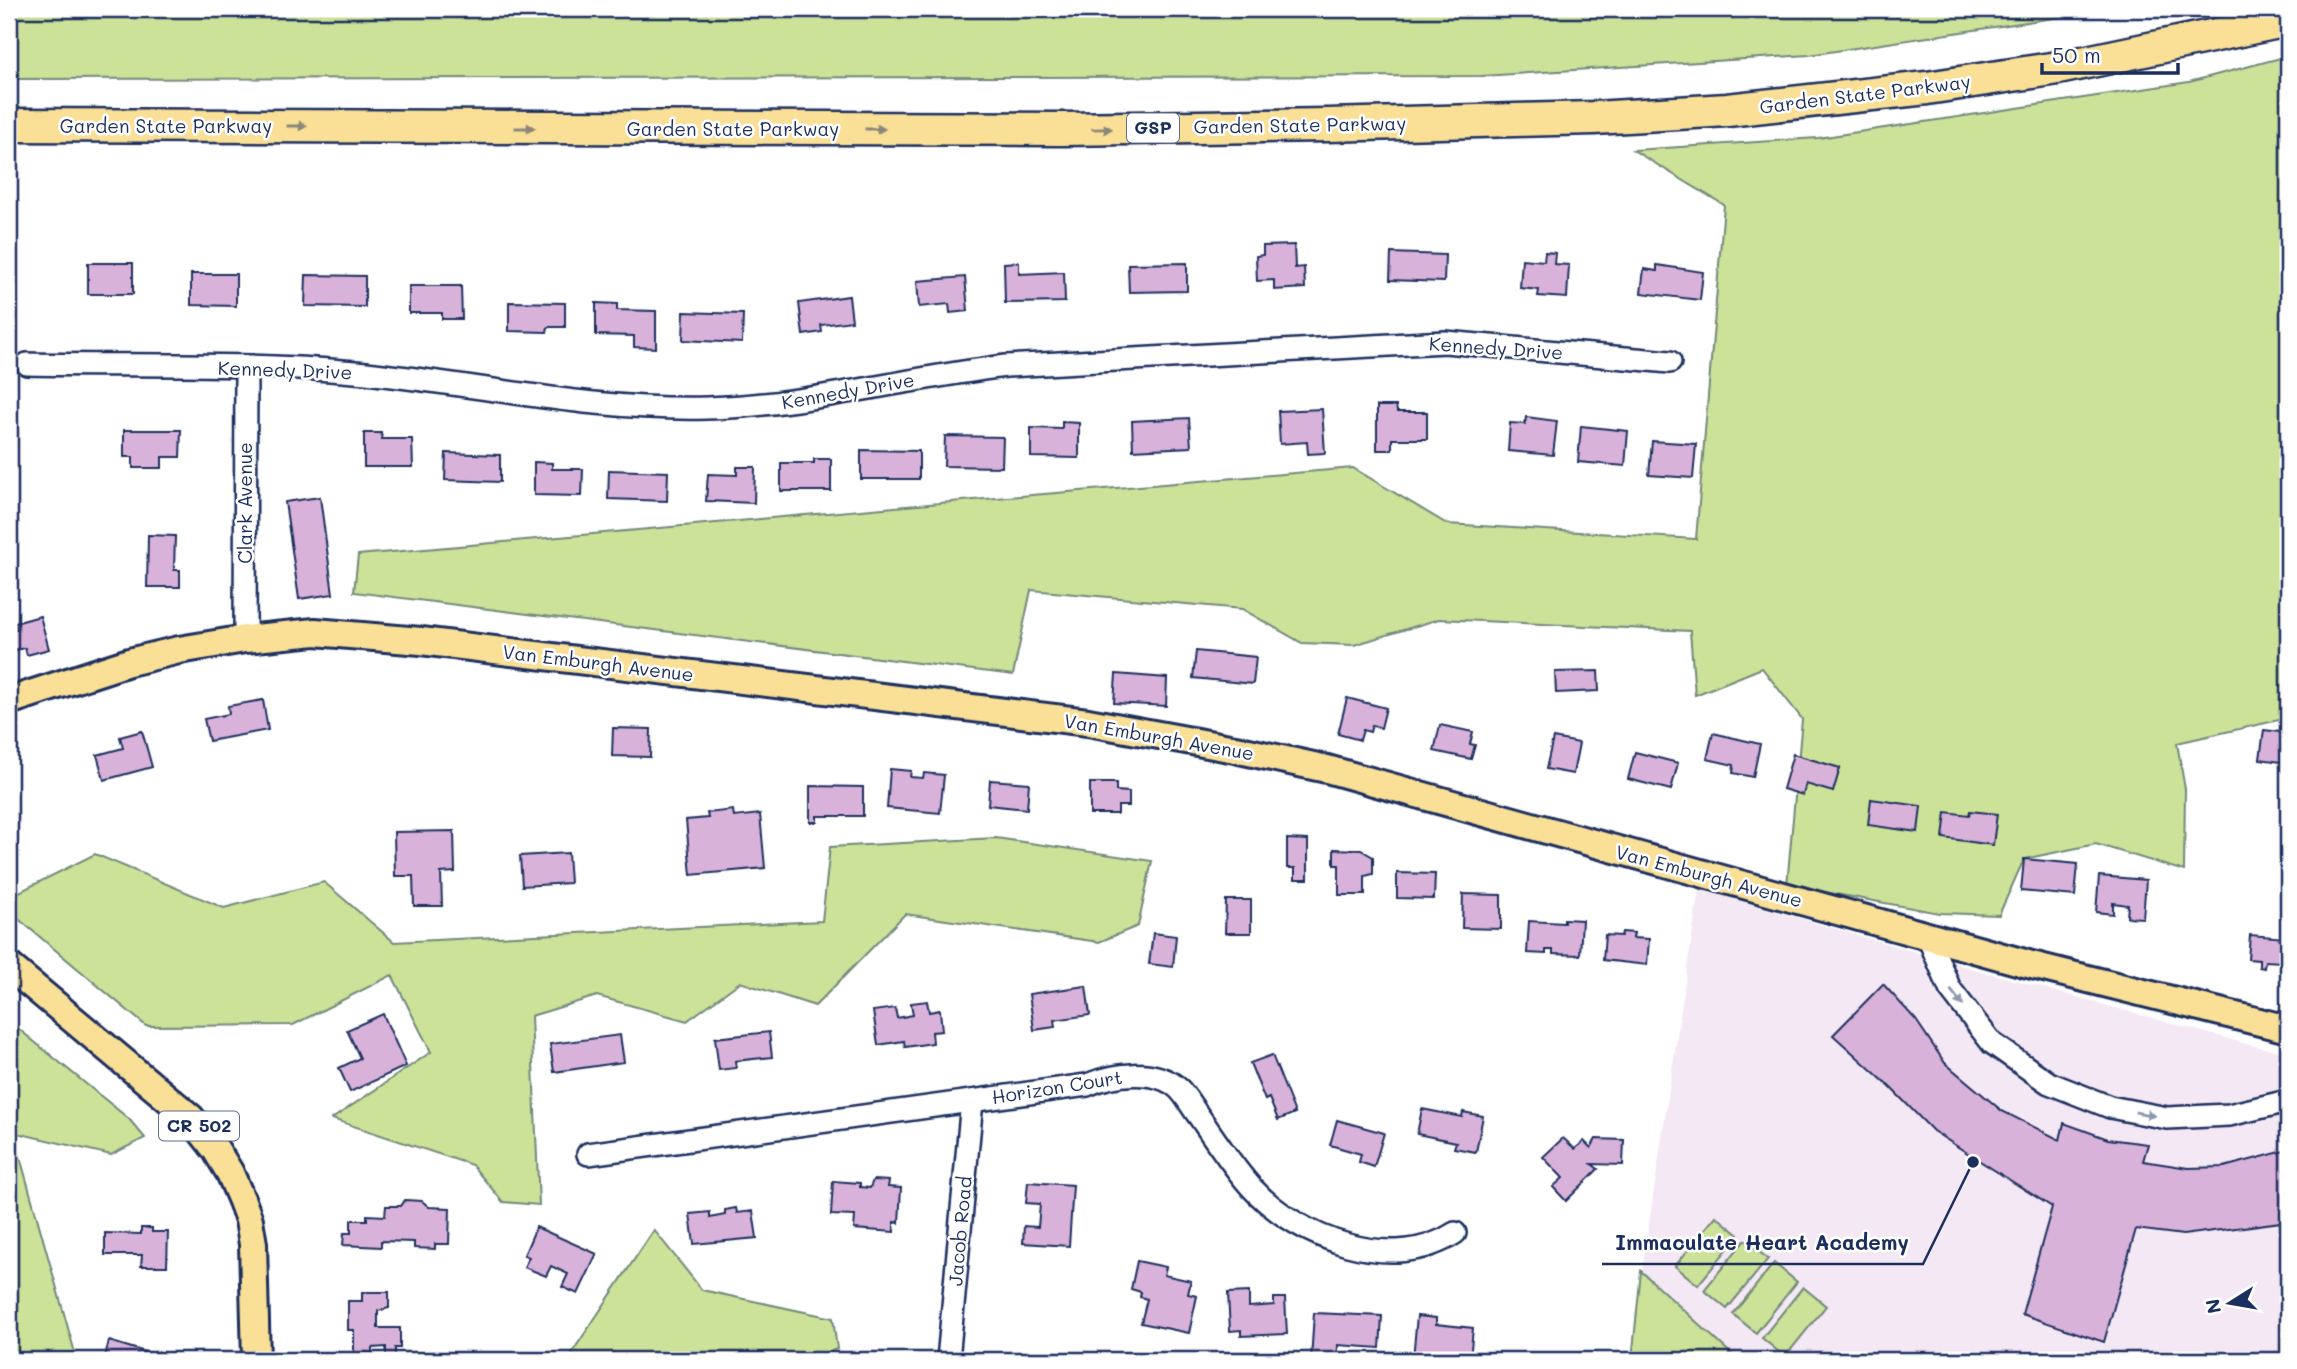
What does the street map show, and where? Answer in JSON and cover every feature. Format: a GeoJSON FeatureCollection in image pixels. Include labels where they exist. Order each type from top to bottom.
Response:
{"type":"FeatureCollection","features":[{"type":"Feature","properties":{"kind":"highway","name":"Garden State Parkway"},"geometry":{"type":"LineString","coordinates":[[9,125],[1050,129],[1594,118],[1727,110],[1927,88],[2058,68],[2288,19]]}},
{"type":"Feature","properties":{"kind":"main road","name":"Van Emburgh Avenue"},"geometry":{"type":"LineString","coordinates":[[9,701],[129,662],[179,650],[245,639],[315,632],[421,641],[1088,722],[1327,769],[2028,964],[2288,1028]]}},
{"type":"Feature","properties":{"kind":"main road","name":"CR 502"},"geometry":{"type":"LineString","coordinates":[[9,966],[191,1118],[216,1150],[230,1173],[249,1220],[253,1244],[256,1360]]}},
{"type":"Feature","properties":{"kind":"street","name":"Kennedy Drive"},"geometry":{"type":"LineString","coordinates":[[27,364],[246,367],[366,373],[579,403],[643,408],[708,408],[773,404],[838,395],[946,373],[1006,366],[1445,342],[1670,362]]}},
{"type":"Feature","properties":{"kind":"street","name":"Clark Avenue"},"geometry":{"type":"LineString","coordinates":[[245,639],[246,367]]}},
{"type":"Feature","properties":{"kind":"street"},"geometry":{"type":"LineString","coordinates":[[1928,937],[1950,989],[1992,1044],[2049,1083],[2110,1107],[2167,1118],[2229,1115],[2288,1101]]}},
{"type":"Feature","properties":{"kind":"street","name":"Horizon Court"},"geometry":{"type":"LineString","coordinates":[[588,1154],[1087,1085],[1120,1075],[1139,1075],[1159,1079],[1178,1088],[1252,1189],[1306,1229],[1331,1240],[1361,1248],[1406,1251],[1439,1243],[1455,1233]]}},
{"type":"Feature","properties":{"kind":"street","name":"Jacob Road"},"geometry":{"type":"LineString","coordinates":[[948,1360],[972,1101]]}},
{"type":"Feature","properties":{"kind":"shaded area"},"geometry":{"type":"Polygon","coordinates":[[[1699,889],[1974,969],[2288,1053],[2288,1360],[1738,1360],[1642,1271],[1699,889]]]}},
{"type":"Feature","properties":{"kind":"green space"},"geometry":{"type":"Polygon","coordinates":[[[9,9],[2114,9],[1809,55],[1482,76],[9,79],[9,9]]]}},
{"type":"Feature","properties":{"kind":"green space"},"geometry":{"type":"Polygon","coordinates":[[[2288,56],[2288,718],[2177,743],[2185,789],[2184,871],[2096,844],[2024,859],[1999,915],[1939,913],[1787,885],[1802,719],[1762,668],[1695,695],[1690,631],[1439,619],[1354,645],[1302,643],[1242,609],[1031,590],[1013,675],[354,592],[358,555],[1353,468],[1447,524],[1696,539],[1724,205],[1633,150],[1818,138],[2189,82],[2288,56]]]}},
{"type":"Feature","properties":{"kind":"green space"},"geometry":{"type":"Polygon","coordinates":[[[996,838],[1152,861],[1138,926],[1099,942],[905,914],[815,1006],[740,982],[687,1021],[597,996],[531,1016],[539,1205],[503,1202],[472,1165],[332,1119],[431,1052],[392,975],[293,1025],[146,1026],[9,911],[9,897],[95,854],[224,908],[324,882],[394,942],[822,921],[830,847],[996,838]]]}},
{"type":"Feature","properties":{"kind":"green space"},"geometry":{"type":"Polygon","coordinates":[[[15,1026],[129,1119],[145,1138],[111,1155],[13,1132],[77,1360],[9,1360],[9,1041],[15,1026]]]}},
{"type":"Feature","properties":{"kind":"green space"},"geometry":{"type":"Polygon","coordinates":[[[1716,1216],[1739,1235],[1698,1285],[1675,1266],[1716,1216]]]}},
{"type":"Feature","properties":{"kind":"green space"},"geometry":{"type":"Polygon","coordinates":[[[654,1230],[702,1290],[833,1318],[837,1349],[808,1360],[567,1360],[654,1230]]]}},
{"type":"Feature","properties":{"kind":"green space"},"geometry":{"type":"Polygon","coordinates":[[[1745,1240],[1768,1259],[1727,1309],[1704,1290],[1745,1240]]]}},
{"type":"Feature","properties":{"kind":"green space"},"geometry":{"type":"Polygon","coordinates":[[[1774,1263],[1797,1282],[1756,1333],[1733,1314],[1774,1263]]]}},
{"type":"Feature","properties":{"kind":"green space"},"geometry":{"type":"Polygon","coordinates":[[[1641,1271],[1738,1360],[1632,1360],[1641,1271]]]}},
{"type":"Feature","properties":{"kind":"green space"},"geometry":{"type":"Polygon","coordinates":[[[1803,1287],[1826,1306],[1785,1357],[1762,1338],[1803,1287]]]}},
{"type":"Feature","properties":{"kind":"building"},"geometry":{"type":"Polygon","coordinates":[[[1294,245],[1295,268],[1304,267],[1305,288],[1274,290],[1274,280],[1257,281],[1256,256],[1263,255],[1263,246],[1294,245]]]}},
{"type":"Feature","properties":{"kind":"building"},"geometry":{"type":"Polygon","coordinates":[[[1545,252],[1555,253],[1554,264],[1569,265],[1567,298],[1538,296],[1539,290],[1520,288],[1522,259],[1544,261],[1545,252]]]}},
{"type":"Feature","properties":{"kind":"building"},"geometry":{"type":"Polygon","coordinates":[[[1391,253],[1445,255],[1444,282],[1390,280],[1391,253]]]}},
{"type":"Feature","properties":{"kind":"building"},"geometry":{"type":"Polygon","coordinates":[[[1019,262],[1019,274],[1064,272],[1065,302],[1005,303],[1004,263],[1019,262]]]}},
{"type":"Feature","properties":{"kind":"building"},"geometry":{"type":"Polygon","coordinates":[[[88,263],[133,263],[133,294],[88,294],[88,263]]]}},
{"type":"Feature","properties":{"kind":"building"},"geometry":{"type":"Polygon","coordinates":[[[1187,263],[1187,291],[1129,292],[1128,264],[1187,263]]]}},
{"type":"Feature","properties":{"kind":"building"},"geometry":{"type":"Polygon","coordinates":[[[1657,265],[1703,272],[1700,300],[1641,293],[1644,269],[1657,271],[1657,265]]]}},
{"type":"Feature","properties":{"kind":"building"},"geometry":{"type":"Polygon","coordinates":[[[191,274],[236,274],[236,306],[191,305],[191,274]]]}},
{"type":"Feature","properties":{"kind":"building"},"geometry":{"type":"Polygon","coordinates":[[[306,275],[365,276],[365,307],[305,306],[306,275]]]}},
{"type":"Feature","properties":{"kind":"building"},"geometry":{"type":"Polygon","coordinates":[[[965,277],[968,311],[950,313],[949,304],[919,307],[917,281],[965,277]]]}},
{"type":"Feature","properties":{"kind":"building"},"geometry":{"type":"Polygon","coordinates":[[[409,286],[461,286],[462,319],[442,319],[442,313],[409,313],[409,286]]]}},
{"type":"Feature","properties":{"kind":"building"},"geometry":{"type":"Polygon","coordinates":[[[849,296],[852,321],[821,325],[822,332],[803,335],[799,303],[849,296]]]}},
{"type":"Feature","properties":{"kind":"building"},"geometry":{"type":"Polygon","coordinates":[[[509,302],[565,303],[565,327],[548,327],[547,332],[509,331],[509,302]]]}},
{"type":"Feature","properties":{"kind":"building"},"geometry":{"type":"Polygon","coordinates":[[[596,303],[617,304],[617,310],[656,311],[656,348],[634,347],[634,336],[596,335],[596,303]]]}},
{"type":"Feature","properties":{"kind":"building"},"geometry":{"type":"Polygon","coordinates":[[[684,312],[743,314],[742,343],[683,340],[684,312]]]}},
{"type":"Feature","properties":{"kind":"building"},"geometry":{"type":"Polygon","coordinates":[[[1377,406],[1396,406],[1397,412],[1427,412],[1427,439],[1392,439],[1392,450],[1377,450],[1377,406]]]}},
{"type":"Feature","properties":{"kind":"building"},"geometry":{"type":"Polygon","coordinates":[[[1322,409],[1325,453],[1308,454],[1307,442],[1280,444],[1278,411],[1322,409]]]}},
{"type":"Feature","properties":{"kind":"building"},"geometry":{"type":"Polygon","coordinates":[[[1526,417],[1557,421],[1553,455],[1508,451],[1510,423],[1525,424],[1526,417]]]}},
{"type":"Feature","properties":{"kind":"building"},"geometry":{"type":"Polygon","coordinates":[[[1189,418],[1191,447],[1133,450],[1132,421],[1189,418]]]}},
{"type":"Feature","properties":{"kind":"building"},"geometry":{"type":"Polygon","coordinates":[[[1062,422],[1079,423],[1079,458],[1031,457],[1031,428],[1062,429],[1062,422]]]}},
{"type":"Feature","properties":{"kind":"building"},"geometry":{"type":"Polygon","coordinates":[[[1581,426],[1628,431],[1625,466],[1578,462],[1581,426]]]}},
{"type":"Feature","properties":{"kind":"building"},"geometry":{"type":"Polygon","coordinates":[[[124,430],[181,430],[180,457],[162,457],[162,468],[133,468],[133,457],[124,457],[124,430]]]}},
{"type":"Feature","properties":{"kind":"building"},"geometry":{"type":"Polygon","coordinates":[[[364,433],[381,433],[382,439],[412,439],[413,467],[364,467],[364,433]]]}},
{"type":"Feature","properties":{"kind":"building"},"geometry":{"type":"Polygon","coordinates":[[[945,436],[1003,437],[1002,467],[944,466],[945,436]]]}},
{"type":"Feature","properties":{"kind":"building"},"geometry":{"type":"Polygon","coordinates":[[[1652,441],[1696,444],[1693,478],[1649,475],[1652,441]]]}},
{"type":"Feature","properties":{"kind":"building"},"geometry":{"type":"Polygon","coordinates":[[[861,450],[919,451],[919,479],[861,479],[861,450]]]}},
{"type":"Feature","properties":{"kind":"building"},"geometry":{"type":"Polygon","coordinates":[[[446,453],[500,455],[500,482],[445,480],[446,453]]]}},
{"type":"Feature","properties":{"kind":"building"},"geometry":{"type":"Polygon","coordinates":[[[814,459],[831,459],[831,491],[781,491],[781,463],[814,463],[814,459]]]}},
{"type":"Feature","properties":{"kind":"building"},"geometry":{"type":"Polygon","coordinates":[[[534,462],[552,463],[552,469],[583,469],[582,496],[534,495],[534,462]]]}},
{"type":"Feature","properties":{"kind":"building"},"geometry":{"type":"Polygon","coordinates":[[[737,467],[755,467],[754,503],[706,501],[708,474],[737,475],[737,467]]]}},
{"type":"Feature","properties":{"kind":"building"},"geometry":{"type":"Polygon","coordinates":[[[609,470],[668,472],[667,501],[608,499],[609,470]]]}},
{"type":"Feature","properties":{"kind":"building"},"geometry":{"type":"Polygon","coordinates":[[[320,497],[333,594],[299,599],[285,502],[320,497]]]}},
{"type":"Feature","properties":{"kind":"building"},"geometry":{"type":"Polygon","coordinates":[[[148,535],[175,536],[174,570],[180,570],[180,587],[147,587],[148,535]]]}},
{"type":"Feature","properties":{"kind":"building"},"geometry":{"type":"Polygon","coordinates":[[[40,616],[49,649],[27,655],[25,648],[11,651],[9,631],[17,629],[15,623],[40,616]]]}},
{"type":"Feature","properties":{"kind":"building"},"geometry":{"type":"Polygon","coordinates":[[[1196,651],[1256,657],[1253,684],[1193,678],[1196,651]]]}},
{"type":"Feature","properties":{"kind":"building"},"geometry":{"type":"Polygon","coordinates":[[[1598,671],[1599,691],[1556,693],[1555,672],[1598,671]]]}},
{"type":"Feature","properties":{"kind":"building"},"geometry":{"type":"Polygon","coordinates":[[[1116,674],[1167,678],[1166,706],[1114,703],[1116,674]]]}},
{"type":"Feature","properties":{"kind":"building"},"geometry":{"type":"Polygon","coordinates":[[[1347,698],[1386,708],[1381,728],[1372,725],[1370,732],[1363,730],[1360,740],[1338,734],[1347,698]]]}},
{"type":"Feature","properties":{"kind":"building"},"geometry":{"type":"Polygon","coordinates":[[[263,700],[268,730],[209,741],[204,719],[229,714],[228,706],[263,700]]]}},
{"type":"Feature","properties":{"kind":"building"},"geometry":{"type":"Polygon","coordinates":[[[1440,725],[1473,732],[1470,744],[1475,745],[1471,759],[1434,751],[1440,725]]]}},
{"type":"Feature","properties":{"kind":"building"},"geometry":{"type":"Polygon","coordinates":[[[613,728],[651,729],[650,757],[612,756],[613,728]]]}},
{"type":"Feature","properties":{"kind":"building"},"geometry":{"type":"Polygon","coordinates":[[[2264,730],[2288,733],[2288,763],[2260,759],[2264,730]]]}},
{"type":"Feature","properties":{"kind":"building"},"geometry":{"type":"Polygon","coordinates":[[[142,731],[152,767],[104,780],[97,755],[123,748],[120,737],[142,731]]]}},
{"type":"Feature","properties":{"kind":"building"},"geometry":{"type":"Polygon","coordinates":[[[1713,733],[1760,744],[1753,777],[1733,773],[1734,765],[1707,759],[1713,733]]]}},
{"type":"Feature","properties":{"kind":"building"},"geometry":{"type":"Polygon","coordinates":[[[1553,738],[1579,743],[1573,774],[1546,769],[1553,738]]]}},
{"type":"Feature","properties":{"kind":"building"},"geometry":{"type":"Polygon","coordinates":[[[1635,752],[1678,763],[1671,790],[1628,779],[1635,752]]]}},
{"type":"Feature","properties":{"kind":"building"},"geometry":{"type":"Polygon","coordinates":[[[1793,754],[1840,768],[1833,792],[1806,784],[1803,795],[1783,789],[1793,754]]]}},
{"type":"Feature","properties":{"kind":"building"},"geometry":{"type":"Polygon","coordinates":[[[890,769],[911,771],[910,777],[923,778],[924,773],[944,775],[940,813],[887,808],[890,769]]]}},
{"type":"Feature","properties":{"kind":"building"},"geometry":{"type":"Polygon","coordinates":[[[990,780],[1029,783],[1027,809],[988,805],[990,780]]]}},
{"type":"Feature","properties":{"kind":"building"},"geometry":{"type":"Polygon","coordinates":[[[1090,783],[1116,783],[1116,791],[1129,792],[1129,806],[1118,806],[1118,814],[1090,814],[1090,783]]]}},
{"type":"Feature","properties":{"kind":"building"},"geometry":{"type":"Polygon","coordinates":[[[810,786],[863,787],[863,816],[817,816],[817,822],[810,822],[810,786]]]}},
{"type":"Feature","properties":{"kind":"building"},"geometry":{"type":"Polygon","coordinates":[[[1871,799],[1921,806],[1918,832],[1868,825],[1871,799]]]}},
{"type":"Feature","properties":{"kind":"building"},"geometry":{"type":"Polygon","coordinates":[[[733,810],[734,817],[760,814],[765,868],[691,875],[686,820],[708,818],[707,813],[733,810]]]}},
{"type":"Feature","properties":{"kind":"building"},"geometry":{"type":"Polygon","coordinates":[[[1970,811],[1997,814],[1993,845],[1943,838],[1946,812],[1969,815],[1970,811]]]}},
{"type":"Feature","properties":{"kind":"building"},"geometry":{"type":"Polygon","coordinates":[[[454,831],[455,872],[441,873],[442,906],[414,906],[413,876],[395,876],[394,832],[454,831]]]}},
{"type":"Feature","properties":{"kind":"building"},"geometry":{"type":"Polygon","coordinates":[[[1287,839],[1308,840],[1308,879],[1295,879],[1295,868],[1287,868],[1287,839]]]}},
{"type":"Feature","properties":{"kind":"building"},"geometry":{"type":"Polygon","coordinates":[[[1334,849],[1361,850],[1373,857],[1373,874],[1365,876],[1365,895],[1339,895],[1339,865],[1334,865],[1334,849]]]}},
{"type":"Feature","properties":{"kind":"building"},"geometry":{"type":"Polygon","coordinates":[[[568,853],[570,883],[522,886],[520,856],[568,853]]]}},
{"type":"Feature","properties":{"kind":"building"},"geometry":{"type":"Polygon","coordinates":[[[2024,859],[2078,864],[2075,896],[2021,891],[2024,859]]]}},
{"type":"Feature","properties":{"kind":"building"},"geometry":{"type":"Polygon","coordinates":[[[1397,873],[1435,874],[1434,899],[1397,898],[1397,873]]]}},
{"type":"Feature","properties":{"kind":"building"},"geometry":{"type":"Polygon","coordinates":[[[2099,876],[2146,880],[2143,918],[2127,917],[2128,905],[2113,903],[2113,914],[2096,912],[2099,876]]]}},
{"type":"Feature","properties":{"kind":"building"},"geometry":{"type":"Polygon","coordinates":[[[1463,894],[1501,895],[1501,929],[1462,928],[1463,894]]]}},
{"type":"Feature","properties":{"kind":"building"},"geometry":{"type":"Polygon","coordinates":[[[1226,900],[1251,900],[1251,933],[1225,933],[1226,900]]]}},
{"type":"Feature","properties":{"kind":"building"},"geometry":{"type":"Polygon","coordinates":[[[1564,919],[1582,920],[1580,955],[1553,954],[1553,950],[1546,950],[1546,954],[1527,953],[1529,921],[1564,923],[1564,919]]]}},
{"type":"Feature","properties":{"kind":"building"},"geometry":{"type":"Polygon","coordinates":[[[1622,932],[1634,933],[1633,938],[1649,939],[1647,965],[1603,960],[1605,935],[1621,936],[1622,932]]]}},
{"type":"Feature","properties":{"kind":"building"},"geometry":{"type":"Polygon","coordinates":[[[1153,933],[1176,936],[1173,967],[1149,964],[1153,933]]]}},
{"type":"Feature","properties":{"kind":"building"},"geometry":{"type":"Polygon","coordinates":[[[2286,933],[2288,956],[2283,956],[2282,962],[2265,961],[2264,968],[2259,967],[2259,960],[2248,959],[2250,935],[2286,938],[2286,933]]]}},
{"type":"Feature","properties":{"kind":"building"},"geometry":{"type":"Polygon","coordinates":[[[1883,984],[1916,1020],[1945,1063],[2002,1111],[2060,1140],[2064,1123],[2108,1139],[2148,1144],[2143,1161],[2188,1168],[2224,1167],[2288,1150],[2288,1221],[2183,1235],[2136,1229],[2104,1342],[2022,1314],[2052,1207],[1933,1131],[1833,1035],[1883,984]]]}},
{"type":"Feature","properties":{"kind":"building"},"geometry":{"type":"Polygon","coordinates":[[[1086,986],[1090,1015],[1054,1020],[1055,1027],[1034,1030],[1029,994],[1086,986]]]}},
{"type":"Feature","properties":{"kind":"building"},"geometry":{"type":"Polygon","coordinates":[[[927,1001],[929,1012],[940,1010],[942,1031],[932,1032],[933,1043],[905,1047],[904,1041],[878,1045],[873,1011],[895,1008],[897,1018],[913,1015],[911,1003],[927,1001]]]}},
{"type":"Feature","properties":{"kind":"building"},"geometry":{"type":"Polygon","coordinates":[[[383,1014],[406,1066],[350,1092],[339,1068],[360,1058],[347,1030],[383,1014]]]}},
{"type":"Feature","properties":{"kind":"building"},"geometry":{"type":"Polygon","coordinates":[[[769,1032],[772,1057],[735,1061],[736,1068],[719,1070],[715,1038],[769,1032]]]}},
{"type":"Feature","properties":{"kind":"building"},"geometry":{"type":"Polygon","coordinates":[[[620,1035],[624,1062],[554,1072],[550,1044],[620,1035]]]}},
{"type":"Feature","properties":{"kind":"building"},"geometry":{"type":"Polygon","coordinates":[[[1272,1055],[1295,1113],[1278,1120],[1269,1098],[1265,1100],[1250,1063],[1272,1055]]]}},
{"type":"Feature","properties":{"kind":"building"},"geometry":{"type":"Polygon","coordinates":[[[1422,1109],[1462,1117],[1463,1112],[1483,1116],[1476,1152],[1454,1148],[1456,1142],[1417,1134],[1422,1109]]]}},
{"type":"Feature","properties":{"kind":"building"},"geometry":{"type":"Polygon","coordinates":[[[1337,1120],[1384,1133],[1374,1167],[1359,1162],[1361,1154],[1330,1145],[1337,1120]]]}},
{"type":"Feature","properties":{"kind":"building"},"geometry":{"type":"Polygon","coordinates":[[[1563,1138],[1575,1149],[1584,1141],[1591,1148],[1596,1139],[1624,1140],[1623,1165],[1592,1164],[1598,1169],[1566,1201],[1553,1187],[1563,1178],[1543,1157],[1563,1138]]]}},
{"type":"Feature","properties":{"kind":"building"},"geometry":{"type":"Polygon","coordinates":[[[873,1180],[889,1181],[888,1187],[901,1188],[899,1223],[894,1222],[894,1232],[854,1229],[855,1216],[831,1215],[833,1181],[860,1183],[860,1187],[870,1188],[873,1180]]]}},
{"type":"Feature","properties":{"kind":"building"},"geometry":{"type":"Polygon","coordinates":[[[1028,1182],[1073,1185],[1069,1246],[1023,1243],[1024,1226],[1038,1227],[1040,1204],[1026,1203],[1028,1182]]]}},
{"type":"Feature","properties":{"kind":"building"},"geometry":{"type":"Polygon","coordinates":[[[405,1200],[422,1201],[429,1207],[450,1208],[449,1244],[435,1244],[435,1249],[414,1248],[414,1242],[381,1241],[381,1247],[343,1245],[344,1233],[351,1233],[351,1220],[367,1220],[367,1215],[385,1216],[386,1206],[401,1206],[405,1200]]]}},
{"type":"Feature","properties":{"kind":"building"},"geometry":{"type":"Polygon","coordinates":[[[736,1208],[737,1213],[753,1211],[757,1238],[694,1244],[690,1214],[710,1212],[710,1218],[725,1215],[725,1210],[736,1208]]]}},
{"type":"Feature","properties":{"kind":"building"},"geometry":{"type":"Polygon","coordinates":[[[536,1227],[597,1254],[578,1294],[562,1287],[568,1274],[551,1266],[546,1276],[524,1267],[529,1257],[524,1255],[536,1227]]]}},
{"type":"Feature","properties":{"kind":"building"},"geometry":{"type":"Polygon","coordinates":[[[141,1228],[152,1228],[152,1232],[168,1232],[167,1266],[141,1266],[142,1255],[105,1255],[105,1233],[141,1234],[141,1228]]]}},
{"type":"Feature","properties":{"kind":"building"},"geometry":{"type":"Polygon","coordinates":[[[1137,1261],[1166,1267],[1164,1275],[1191,1281],[1188,1294],[1197,1296],[1189,1333],[1141,1323],[1147,1299],[1140,1297],[1141,1292],[1131,1289],[1137,1261]]]}},
{"type":"Feature","properties":{"kind":"building"},"geometry":{"type":"Polygon","coordinates":[[[362,1292],[389,1292],[389,1308],[378,1311],[378,1328],[400,1328],[400,1348],[395,1348],[395,1360],[386,1360],[386,1347],[372,1348],[372,1353],[354,1353],[354,1330],[348,1330],[348,1301],[362,1301],[362,1292]]]}},
{"type":"Feature","properties":{"kind":"building"},"geometry":{"type":"Polygon","coordinates":[[[1249,1292],[1249,1307],[1274,1305],[1274,1298],[1285,1298],[1287,1334],[1241,1336],[1241,1330],[1230,1331],[1228,1293],[1249,1292]]]}},
{"type":"Feature","properties":{"kind":"building"},"geometry":{"type":"Polygon","coordinates":[[[1314,1313],[1382,1316],[1380,1348],[1338,1345],[1337,1360],[1311,1360],[1314,1313]]]}},
{"type":"Feature","properties":{"kind":"building"},"geometry":{"type":"Polygon","coordinates":[[[1417,1316],[1436,1318],[1436,1324],[1473,1328],[1470,1360],[1413,1358],[1417,1316]]]}},
{"type":"Feature","properties":{"kind":"building"},"geometry":{"type":"Polygon","coordinates":[[[109,1341],[158,1356],[157,1360],[104,1360],[109,1341]]]}},
{"type":"Feature","properties":{"kind":"place","name":"Immaculate Heart Academy"},"geometry":{"type":"Point","coordinates":[1973,1162]}}]}
